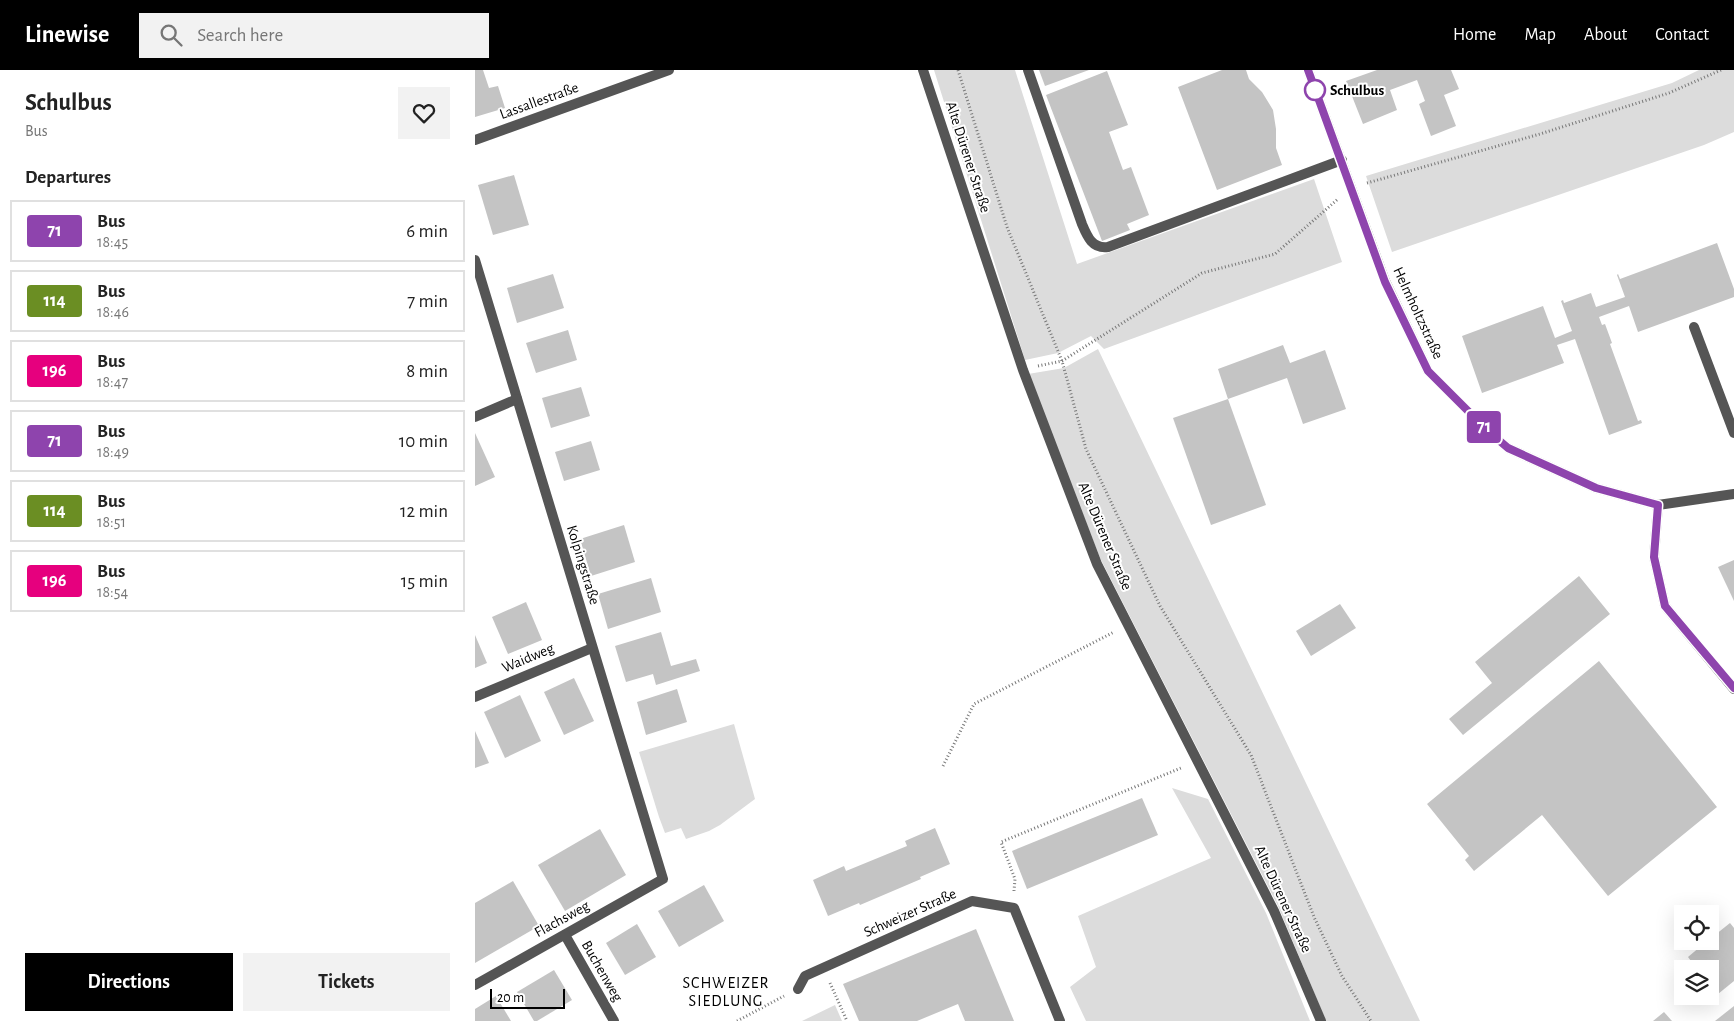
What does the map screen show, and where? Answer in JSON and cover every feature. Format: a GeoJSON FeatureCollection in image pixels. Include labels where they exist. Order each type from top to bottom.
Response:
{"type":"FeatureCollection","features":[{"type":"Feature","properties":{"kind":"street","name":"Lassallestraße"},"geometry":{"type":"LineString","coordinates":[[475,140],[669,70]]}},
{"type":"Feature","properties":{"kind":"street","name":"Alte Dürener Straße"},"geometry":{"type":"LineString","coordinates":[[923,70],[1023,370],[1097,564],[1275,911],[1321,1021]]}},
{"type":"Feature","properties":{"kind":"street"},"geometry":{"type":"LineString","coordinates":[[1028,70],[1082,224],[1091,240],[1098,246],[1107,246],[1342,160]]}},
{"type":"Feature","properties":{"kind":"street","name":"Helmholtzstraße"},"geometry":{"type":"LineString","coordinates":[[1308,70],[1385,282],[1428,371],[1488,431],[1508,448],[1596,488],[1658,505],[1734,494]]}},
{"type":"Feature","properties":{"kind":"street","name":"Kolpingstraße"},"geometry":{"type":"LineString","coordinates":[[475,260],[663,879]]}},
{"type":"Feature","properties":{"kind":"street"},"geometry":{"type":"LineString","coordinates":[[1694,326],[1734,433]]}},
{"type":"Feature","properties":{"kind":"street"},"geometry":{"type":"LineString","coordinates":[[475,417],[517,399]]}},
{"type":"Feature","properties":{"kind":"street"},"geometry":{"type":"LineString","coordinates":[[1658,505],[1654,557],[1665,606],[1734,688]]}},
{"type":"Feature","properties":{"kind":"street","name":"Waidweg"},"geometry":{"type":"LineString","coordinates":[[475,697],[592,648]]}},
{"type":"Feature","properties":{"kind":"street","name":"Flachsweg"},"geometry":{"type":"LineString","coordinates":[[475,985],[663,879]]}},
{"type":"Feature","properties":{"kind":"street","name":"Schweizer Straße"},"geometry":{"type":"LineString","coordinates":[[798,989],[805,976],[972,901],[1014,908]]}},
{"type":"Feature","properties":{"kind":"street"},"geometry":{"type":"LineString","coordinates":[[1014,908],[1060,1021]]}},
{"type":"Feature","properties":{"kind":"street","name":"Buchenweg"},"geometry":{"type":"LineString","coordinates":[[565,935],[614,1021]]}},
{"type":"Feature","properties":{"kind":"path"},"geometry":{"type":"LineString","coordinates":[[959,70],[1007,227],[1062,361],[1086,449],[1160,606],[1251,755],[1314,917],[1342,976],[1371,1021]]}},
{"type":"Feature","properties":{"kind":"path"},"geometry":{"type":"LineString","coordinates":[[943,766],[974,704],[1128,625]]}},
{"type":"Feature","properties":{"kind":"path"},"geometry":{"type":"LineString","coordinates":[[1014,908],[1015,879],[1001,842],[1198,761]]}},
{"type":"Feature","properties":{"kind":"path"},"geometry":{"type":"LineString","coordinates":[[823,968],[847,1021]]}},
{"type":"Feature","properties":{"kind":"path"},"geometry":{"type":"LineString","coordinates":[[737,1021],[798,989]]}},
{"type":"Feature","properties":{"kind":"shaded area"},"geometry":{"type":"Polygon","coordinates":[[[934,70],[1015,70],[1077,264],[1314,179],[1342,262],[1104,349],[1091,336],[1058,353],[1025,360],[934,70]]]}},
{"type":"Feature","properties":{"kind":"shaded area"},"geometry":{"type":"Polygon","coordinates":[[[1699,70],[1734,70],[1734,132],[1704,145],[1392,252],[1366,176],[1672,83],[1699,70]]]}},
{"type":"Feature","properties":{"kind":"shaded area"},"geometry":{"type":"Polygon","coordinates":[[[1098,349],[1420,1021],[1326,1021],[1278,906],[1100,558],[1028,374],[1064,368],[1098,349]]]}},
{"type":"Feature","properties":{"kind":"shaded area"},"geometry":{"type":"Polygon","coordinates":[[[734,724],[755,799],[709,831],[686,839],[681,828],[665,833],[639,752],[734,724]]]}},
{"type":"Feature","properties":{"kind":"shaded area"},"geometry":{"type":"Polygon","coordinates":[[[1172,788],[1208,799],[1266,913],[1310,1021],[1086,1021],[1070,987],[1096,967],[1078,916],[1211,858],[1172,788]]]}},
{"type":"Feature","properties":{"kind":"shaded area"},"geometry":{"type":"Polygon","coordinates":[[[835,1005],[842,1021],[802,1021],[835,1005]]]}},
{"type":"Feature","properties":{"kind":"building"},"geometry":{"type":"Polygon","coordinates":[[[475,70],[483,70],[489,88],[498,86],[505,108],[475,117],[475,70]]]}},
{"type":"Feature","properties":{"kind":"building"},"geometry":{"type":"Polygon","coordinates":[[[1039,70],[1089,70],[1045,86],[1039,70]]]}},
{"type":"Feature","properties":{"kind":"building"},"geometry":{"type":"Polygon","coordinates":[[[1222,70],[1246,70],[1249,79],[1262,92],[1273,110],[1276,148],[1282,165],[1217,190],[1178,87],[1222,70]]]}},
{"type":"Feature","properties":{"kind":"building"},"geometry":{"type":"Polygon","coordinates":[[[1377,70],[1451,70],[1459,89],[1444,95],[1456,126],[1431,136],[1419,104],[1425,101],[1417,80],[1390,90],[1397,110],[1363,124],[1346,81],[1377,70]]]}},
{"type":"Feature","properties":{"kind":"building"},"geometry":{"type":"Polygon","coordinates":[[[1107,71],[1128,125],[1109,132],[1123,170],[1131,167],[1149,215],[1127,224],[1130,230],[1102,241],[1046,95],[1107,71]]]}},
{"type":"Feature","properties":{"kind":"building"},"geometry":{"type":"Polygon","coordinates":[[[514,175],[529,225],[493,235],[478,185],[514,175]]]}},
{"type":"Feature","properties":{"kind":"building"},"geometry":{"type":"Polygon","coordinates":[[[1717,243],[1734,289],[1734,297],[1638,332],[1629,306],[1599,317],[1602,325],[1605,324],[1612,343],[1610,344],[1638,421],[1641,420],[1642,423],[1609,435],[1575,339],[1557,345],[1564,363],[1482,393],[1462,336],[1543,306],[1555,338],[1572,331],[1561,301],[1563,300],[1564,303],[1591,293],[1596,307],[1625,297],[1618,274],[1620,279],[1717,243]]]}},
{"type":"Feature","properties":{"kind":"building"},"geometry":{"type":"Polygon","coordinates":[[[553,274],[564,308],[517,323],[507,288],[553,274]]]}},
{"type":"Feature","properties":{"kind":"building"},"geometry":{"type":"Polygon","coordinates":[[[568,330],[577,360],[536,373],[526,343],[568,330]]]}},
{"type":"Feature","properties":{"kind":"building"},"geometry":{"type":"Polygon","coordinates":[[[1283,345],[1290,363],[1325,350],[1346,409],[1303,424],[1287,378],[1228,399],[1218,369],[1283,345]]]}},
{"type":"Feature","properties":{"kind":"building"},"geometry":{"type":"Polygon","coordinates":[[[581,387],[590,416],[551,428],[542,398],[581,387]]]}},
{"type":"Feature","properties":{"kind":"building"},"geometry":{"type":"Polygon","coordinates":[[[1228,399],[1266,505],[1211,525],[1173,418],[1228,399]]]}},
{"type":"Feature","properties":{"kind":"building"},"geometry":{"type":"Polygon","coordinates":[[[475,433],[495,477],[475,486],[475,433]]]}},
{"type":"Feature","properties":{"kind":"building"},"geometry":{"type":"Polygon","coordinates":[[[591,441],[600,470],[564,481],[555,452],[591,441]]]}},
{"type":"Feature","properties":{"kind":"building"},"geometry":{"type":"Polygon","coordinates":[[[624,525],[635,562],[591,576],[580,539],[624,525]]]}},
{"type":"Feature","properties":{"kind":"building"},"geometry":{"type":"Polygon","coordinates":[[[1734,560],[1734,601],[1718,567],[1734,560]]]}},
{"type":"Feature","properties":{"kind":"building"},"geometry":{"type":"Polygon","coordinates":[[[1579,576],[1610,614],[1463,735],[1449,719],[1492,683],[1475,662],[1579,576]]]}},
{"type":"Feature","properties":{"kind":"building"},"geometry":{"type":"Polygon","coordinates":[[[651,578],[661,612],[608,629],[598,594],[651,578]]]}},
{"type":"Feature","properties":{"kind":"building"},"geometry":{"type":"Polygon","coordinates":[[[526,602],[542,640],[508,654],[492,617],[526,602]]]}},
{"type":"Feature","properties":{"kind":"building"},"geometry":{"type":"Polygon","coordinates":[[[1340,604],[1356,628],[1311,656],[1296,631],[1340,604]]]}},
{"type":"Feature","properties":{"kind":"building"},"geometry":{"type":"Polygon","coordinates":[[[661,632],[671,666],[696,659],[700,671],[656,685],[653,674],[626,682],[615,646],[661,632]]]}},
{"type":"Feature","properties":{"kind":"building"},"geometry":{"type":"Polygon","coordinates":[[[475,635],[487,663],[475,668],[475,635]]]}},
{"type":"Feature","properties":{"kind":"building"},"geometry":{"type":"Polygon","coordinates":[[[1599,661],[1717,807],[1608,896],[1542,815],[1474,871],[1465,860],[1469,856],[1427,804],[1599,661]]]}},
{"type":"Feature","properties":{"kind":"building"},"geometry":{"type":"Polygon","coordinates":[[[574,678],[594,721],[564,735],[544,692],[574,678]]]}},
{"type":"Feature","properties":{"kind":"building"},"geometry":{"type":"Polygon","coordinates":[[[677,689],[687,722],[646,735],[637,702],[677,689]]]}},
{"type":"Feature","properties":{"kind":"building"},"geometry":{"type":"Polygon","coordinates":[[[520,695],[541,741],[505,758],[484,712],[520,695]]]}},
{"type":"Feature","properties":{"kind":"building"},"geometry":{"type":"Polygon","coordinates":[[[475,731],[489,763],[475,768],[475,731]]]}},
{"type":"Feature","properties":{"kind":"building"},"geometry":{"type":"Polygon","coordinates":[[[1142,798],[1158,835],[1027,889],[1012,851],[1142,798]]]}},
{"type":"Feature","properties":{"kind":"building"},"geometry":{"type":"Polygon","coordinates":[[[935,828],[950,864],[920,877],[921,879],[860,905],[859,903],[828,916],[813,880],[844,866],[846,871],[907,846],[905,841],[935,828]]]}},
{"type":"Feature","properties":{"kind":"building"},"geometry":{"type":"Polygon","coordinates":[[[600,829],[626,875],[565,911],[538,865],[600,829]]]}},
{"type":"Feature","properties":{"kind":"building"},"geometry":{"type":"Polygon","coordinates":[[[513,881],[539,926],[475,963],[475,903],[513,881]]]}},
{"type":"Feature","properties":{"kind":"building"},"geometry":{"type":"Polygon","coordinates":[[[704,885],[724,921],[679,947],[658,911],[704,885]]]}},
{"type":"Feature","properties":{"kind":"building"},"geometry":{"type":"Polygon","coordinates":[[[1730,923],[1734,928],[1734,981],[1719,993],[1719,960],[1690,960],[1688,957],[1696,950],[1719,950],[1719,932],[1730,923]]]}},
{"type":"Feature","properties":{"kind":"building"},"geometry":{"type":"Polygon","coordinates":[[[637,924],[656,957],[625,975],[606,943],[637,924]]]}},
{"type":"Feature","properties":{"kind":"building"},"geometry":{"type":"Polygon","coordinates":[[[976,929],[1014,1021],[965,1021],[958,1004],[917,1021],[859,1021],[843,984],[976,929]]]}},
{"type":"Feature","properties":{"kind":"building"},"geometry":{"type":"Polygon","coordinates":[[[554,970],[572,1000],[534,1021],[517,992],[554,970]]]}},
{"type":"Feature","properties":{"kind":"building"},"geometry":{"type":"Polygon","coordinates":[[[496,996],[511,1021],[475,1021],[475,1009],[496,996]]]}},
{"type":"Feature","properties":{"kind":"building"},"geometry":{"type":"Polygon","coordinates":[[[1734,1006],[1734,1021],[1715,1021],[1734,1006]]]}},
{"type":"Feature","properties":{"kind":"building"},"geometry":{"type":"Polygon","coordinates":[[[1664,1012],[1672,1021],[1653,1021],[1664,1012]]]}},
{"type":"Feature","properties":{"kind":"bus line","name":"71"},"geometry":{"type":"LineString","coordinates":[[1308,70],[1385,282],[1428,371],[1488,431],[1508,448],[1596,488],[1658,505],[1654,557],[1665,606],[1734,688]]}},
{"type":"Feature","properties":{"kind":"place","name":"Schulbus"},"geometry":{"type":"Point","coordinates":[1315,90]}},
{"type":"Feature","properties":{"kind":"district","name":"SCHWEIZER SIEDLUNG"},"geometry":{"type":"Point","coordinates":[726,992]}}]}
